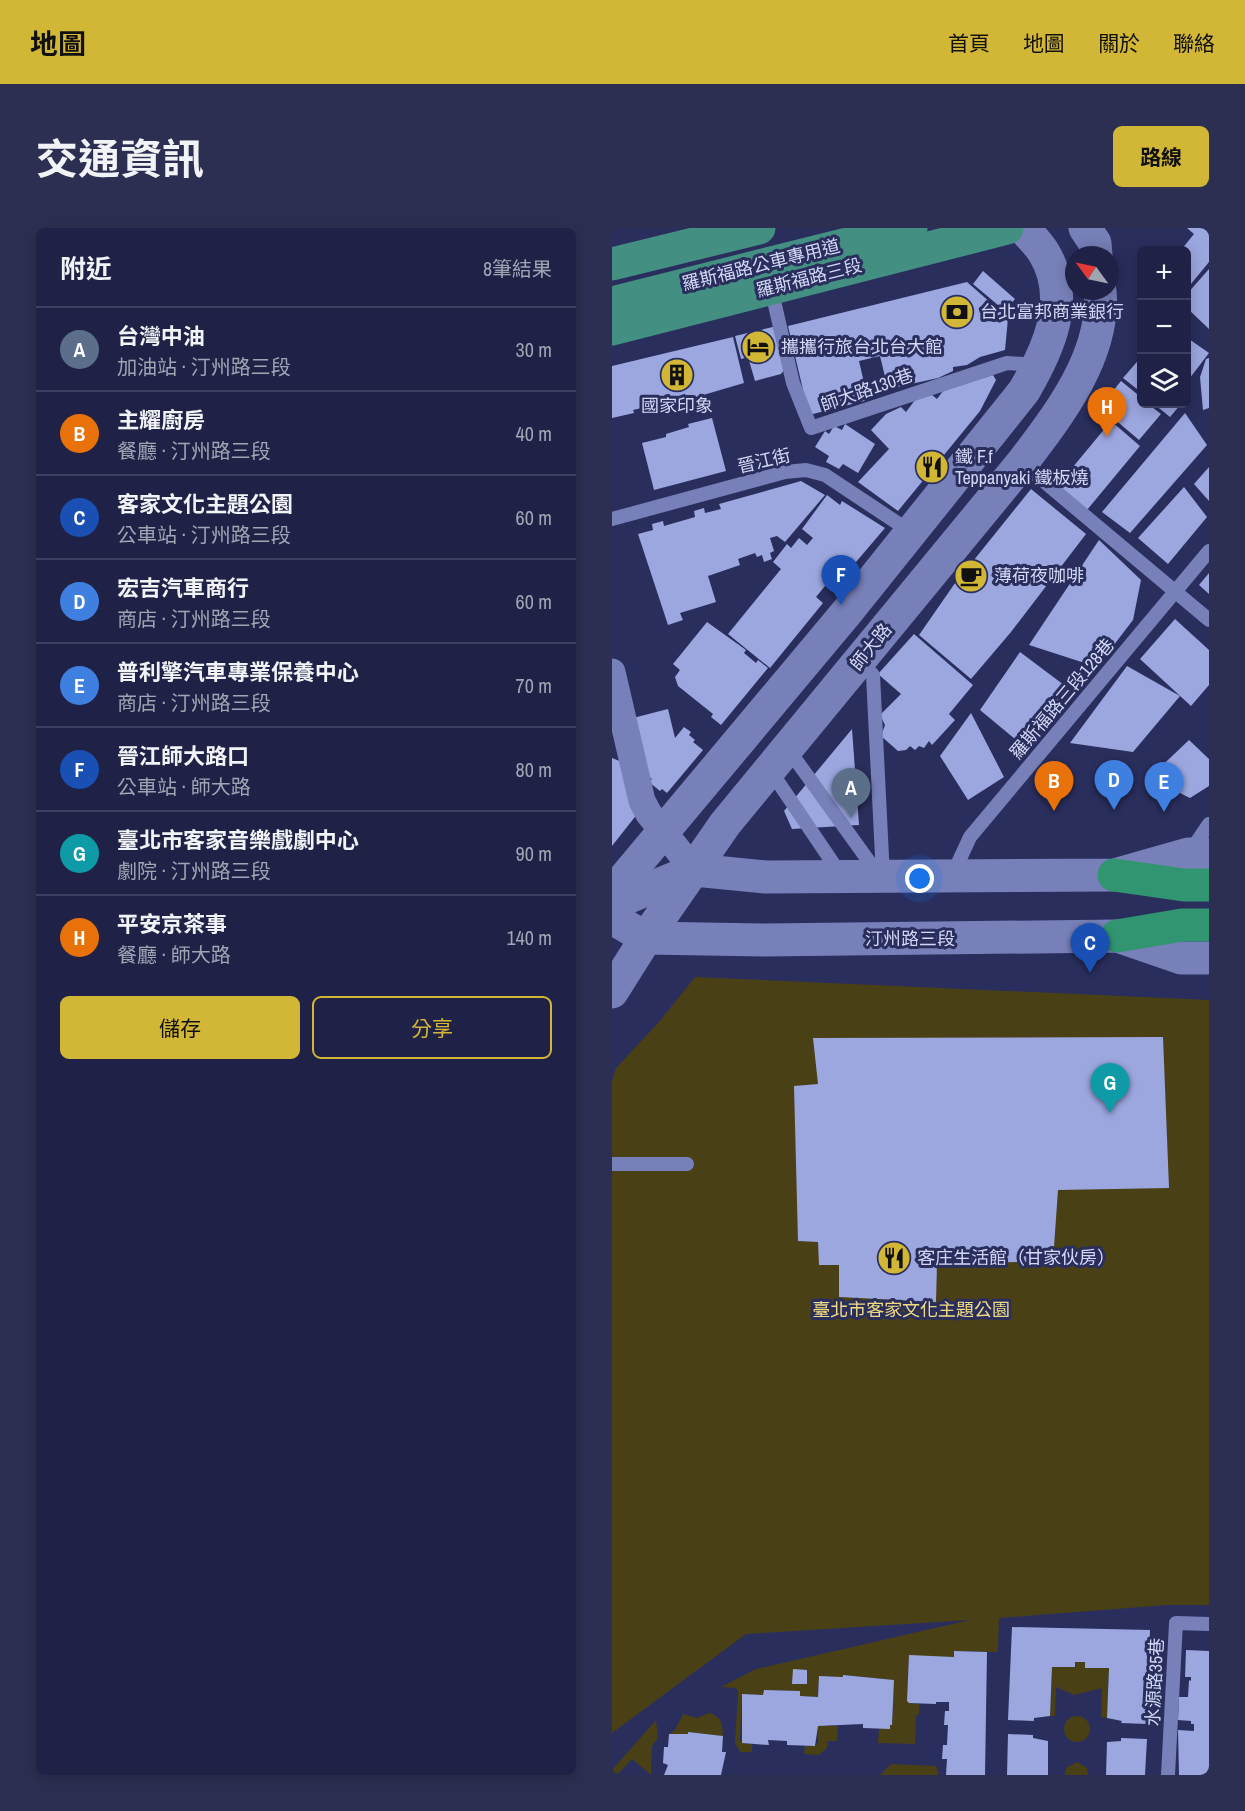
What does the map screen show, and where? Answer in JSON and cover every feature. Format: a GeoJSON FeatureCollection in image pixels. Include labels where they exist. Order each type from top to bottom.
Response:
{"type":"FeatureCollection","features":[{"type":"Feature","properties":{"kind":"highway"},"geometry":{"type":"LineString","coordinates":[[1114,875],[1184,885],[1209,885]]}},
{"type":"Feature","properties":{"kind":"highway"},"geometry":{"type":"LineString","coordinates":[[1117,936],[1182,925],[1209,925]]}},
{"type":"Feature","properties":{"kind":"main road"},"geometry":{"type":"LineString","coordinates":[[612,264],[759,228]]}},
{"type":"Feature","properties":{"kind":"main road","name":"羅斯福路公車專用道"},"geometry":{"type":"LineString","coordinates":[[612,289],[857,228]]}},
{"type":"Feature","properties":{"kind":"main road","name":"羅斯福路公車專用道"},"geometry":{"type":"LineString","coordinates":[[612,303],[911,228]]}},
{"type":"Feature","properties":{"kind":"main road","name":"羅斯福路三段"},"geometry":{"type":"LineString","coordinates":[[612,328],[1007,228]]}},
{"type":"Feature","properties":{"kind":"street"},"geometry":{"type":"LineString","coordinates":[[612,893],[911,532],[1024,391],[1039,365],[1051,336],[1057,308],[1055,279],[1044,253],[1023,228]]}},
{"type":"Feature","properties":{"kind":"street"},"geometry":{"type":"LineString","coordinates":[[1084,228],[1095,246]]}},
{"type":"Feature","properties":{"kind":"street","name":"師大路"},"geometry":{"type":"LineString","coordinates":[[612,992],[646,938],[725,824],[1022,463],[1064,407],[1089,357],[1101,300]]}},
{"type":"Feature","properties":{"kind":"street"},"geometry":{"type":"LineString","coordinates":[[612,672],[618,723],[642,801],[663,832],[694,870]]}},
{"type":"Feature","properties":{"kind":"street"},"geometry":{"type":"LineString","coordinates":[[612,904],[694,870],[765,877],[1114,875],[1199,854]]}},
{"type":"Feature","properties":{"kind":"street","name":"汀州路三段"},"geometry":{"type":"LineString","coordinates":[[612,918],[646,938],[764,940],[1117,936],[1181,958],[1209,958]]}},
{"type":"Feature","properties":{"kind":"lane","name":"師大路130巷"},"geometry":{"type":"LineString","coordinates":[[771,288],[793,383],[811,428],[1007,363],[1039,365]]}},
{"type":"Feature","properties":{"kind":"lane"},"geometry":{"type":"LineString","coordinates":[[1022,463],[1209,620]]}},
{"type":"Feature","properties":{"kind":"lane","name":"晉江街"},"geometry":{"type":"LineString","coordinates":[[612,519],[785,472],[806,470],[825,476],[911,532]]}},
{"type":"Feature","properties":{"kind":"lane","name":"羅斯福路三段128巷"},"geometry":{"type":"LineString","coordinates":[[952,876],[970,837],[1209,551]]}},
{"type":"Feature","properties":{"kind":"lane"},"geometry":{"type":"LineString","coordinates":[[860,661],[873,675],[881,876]]}},
{"type":"Feature","properties":{"kind":"lane"},"geometry":{"type":"LineString","coordinates":[[779,760],[881,876]]}},
{"type":"Feature","properties":{"kind":"lane"},"geometry":{"type":"LineString","coordinates":[[779,760],[842,877]]}},
{"type":"Feature","properties":{"kind":"lane"},"geometry":{"type":"LineString","coordinates":[[1199,854],[1209,824]]}},
{"type":"Feature","properties":{"kind":"lane"},"geometry":{"type":"LineString","coordinates":[[612,1164],[687,1164]]}},
{"type":"Feature","properties":{"kind":"lane","name":"水源路35巷"},"geometry":{"type":"LineString","coordinates":[[1168,1775],[1176,1623],[1209,1624]]}},
{"type":"Feature","properties":{"kind":"green space","name":"臺北市客家文化主題公園"},"geometry":{"type":"Polygon","coordinates":[[[695,977],[1209,1000],[1209,1605],[1167,1605],[999,1618],[998,1652],[955,1651],[954,1657],[909,1656],[907,1700],[909,1703],[919,1704],[919,1715],[916,1715],[915,1744],[878,1743],[879,1728],[892,1725],[894,1680],[843,1675],[843,1677],[819,1676],[818,1697],[800,1696],[799,1691],[764,1690],[763,1695],[742,1694],[740,1739],[742,1743],[752,1744],[752,1752],[740,1752],[735,1743],[738,1692],[736,1688],[721,1687],[756,1669],[970,1620],[746,1634],[612,1733],[612,1081],[616,1068],[659,1022],[695,977]]]}},
{"type":"Feature","properties":{"kind":"green space"},"geometry":{"type":"Polygon","coordinates":[[[1075,1662],[1085,1662],[1085,1668],[1109,1668],[1107,1718],[1101,1717],[1102,1688],[1074,1695],[1056,1687],[1055,1716],[1050,1716],[1052,1667],[1075,1667],[1075,1662]]]}},
{"type":"Feature","properties":{"kind":"green space"},"geometry":{"type":"Polygon","coordinates":[[[709,1713],[717,1716],[721,1721],[723,1736],[688,1732],[688,1734],[669,1734],[675,1730],[683,1714],[697,1718],[709,1713]]]}},
{"type":"Feature","properties":{"kind":"green space"},"geometry":{"type":"Polygon","coordinates":[[[1077,1716],[1086,1720],[1090,1729],[1086,1738],[1077,1742],[1068,1738],[1064,1729],[1068,1720],[1077,1716]]]}},
{"type":"Feature","properties":{"kind":"green space"},"geometry":{"type":"Polygon","coordinates":[[[656,1720],[658,1738],[652,1746],[651,1775],[632,1759],[617,1775],[612,1775],[612,1770],[656,1720]]]}},
{"type":"Feature","properties":{"kind":"green space"},"geometry":{"type":"Polygon","coordinates":[[[818,1726],[838,1726],[837,1741],[828,1741],[827,1748],[819,1755],[804,1754],[805,1746],[815,1746],[818,1742],[818,1726]]]}},
{"type":"Feature","properties":{"kind":"green space"},"geometry":{"type":"Polygon","coordinates":[[[1077,1762],[1087,1768],[1088,1775],[1065,1775],[1066,1768],[1077,1762]]]}},
{"type":"Feature","properties":{"kind":"green space"},"geometry":{"type":"Polygon","coordinates":[[[891,1764],[936,1766],[939,1775],[880,1775],[891,1764]]]}},
{"type":"Feature","properties":{"kind":"building"},"geometry":{"type":"Polygon","coordinates":[[[1187,228],[1209,228],[1209,262],[1191,284],[1191,246],[1184,246],[1194,234],[1187,228]]]}},
{"type":"Feature","properties":{"kind":"building"},"geometry":{"type":"Polygon","coordinates":[[[1209,269],[1209,329],[1191,312],[1191,289],[1209,269]]]}},
{"type":"Feature","properties":{"kind":"building"},"geometry":{"type":"Polygon","coordinates":[[[983,271],[1015,299],[1005,311],[973,284],[983,271]]]}},
{"type":"Feature","properties":{"kind":"building"},"geometry":{"type":"Polygon","coordinates":[[[967,282],[1008,318],[1005,350],[980,357],[967,365],[953,367],[953,371],[938,378],[888,389],[880,356],[859,361],[868,400],[809,415],[788,326],[967,282]]]}},
{"type":"Feature","properties":{"kind":"building","name":"攜攜行旅台北台大館"},"geometry":{"type":"Polygon","coordinates":[[[773,327],[784,370],[781,374],[755,381],[748,357],[741,359],[735,336],[773,327]]]}},
{"type":"Feature","properties":{"kind":"building","name":"國家印象"},"geometry":{"type":"Polygon","coordinates":[[[733,337],[744,383],[676,403],[676,400],[633,410],[634,413],[612,418],[612,366],[733,337]]]}},
{"type":"Feature","properties":{"kind":"building"},"geometry":{"type":"Polygon","coordinates":[[[1191,340],[1209,353],[1191,376],[1191,340]]]}},
{"type":"Feature","properties":{"kind":"building"},"geometry":{"type":"Polygon","coordinates":[[[1209,358],[1209,408],[1203,410],[1200,377],[1206,359],[1209,358]]]}},
{"type":"Feature","properties":{"kind":"building"},"geometry":{"type":"Polygon","coordinates":[[[1137,362],[1137,389],[1123,378],[1137,362]]]}},
{"type":"Feature","properties":{"kind":"building"},"geometry":{"type":"Polygon","coordinates":[[[993,375],[996,380],[980,411],[898,511],[858,482],[889,449],[871,430],[886,414],[901,407],[906,412],[915,400],[932,395],[937,399],[943,391],[993,375]]]}},
{"type":"Feature","properties":{"kind":"building"},"geometry":{"type":"Polygon","coordinates":[[[1121,381],[1137,394],[1137,408],[1153,408],[1161,414],[1139,440],[1100,407],[1121,381]]]}},
{"type":"Feature","properties":{"kind":"building"},"geometry":{"type":"Polygon","coordinates":[[[1159,408],[1178,408],[1170,417],[1159,408]]]}},
{"type":"Feature","properties":{"kind":"building"},"geometry":{"type":"Polygon","coordinates":[[[1185,413],[1207,445],[1130,533],[1102,512],[1185,413]]]}},
{"type":"Feature","properties":{"kind":"building"},"geometry":{"type":"Polygon","coordinates":[[[712,418],[726,471],[654,490],[642,443],[666,437],[666,434],[689,427],[688,424],[712,418]]]}},
{"type":"Feature","properties":{"kind":"building"},"geometry":{"type":"Polygon","coordinates":[[[1111,421],[1140,446],[1087,510],[1058,485],[1111,421]]]}},
{"type":"Feature","properties":{"kind":"building"},"geometry":{"type":"Polygon","coordinates":[[[845,424],[875,444],[858,473],[843,464],[839,469],[826,462],[829,456],[815,447],[825,431],[829,434],[834,426],[842,430],[845,424]]]}},
{"type":"Feature","properties":{"kind":"building"},"geometry":{"type":"Polygon","coordinates":[[[1209,467],[1209,501],[1194,484],[1209,467]]]}},
{"type":"Feature","properties":{"kind":"building"},"geometry":{"type":"Polygon","coordinates":[[[801,481],[825,495],[785,542],[777,536],[770,538],[774,551],[770,553],[772,559],[764,562],[762,555],[757,557],[755,553],[738,559],[740,565],[708,576],[716,602],[680,613],[683,620],[668,625],[638,534],[653,530],[652,524],[663,521],[664,526],[695,517],[694,511],[704,508],[705,513],[721,509],[719,504],[801,481]]]}},
{"type":"Feature","properties":{"kind":"building"},"geometry":{"type":"Polygon","coordinates":[[[1184,487],[1207,517],[1168,564],[1138,538],[1184,487]]]}},
{"type":"Feature","properties":{"kind":"building"},"geometry":{"type":"Polygon","coordinates":[[[1031,489],[1086,534],[1011,632],[971,679],[919,635],[953,586],[1031,489]]]}},
{"type":"Feature","properties":{"kind":"building"},"geometry":{"type":"Polygon","coordinates":[[[827,495],[840,505],[842,501],[885,528],[850,569],[844,563],[816,597],[823,603],[770,668],[728,634],[781,569],[773,562],[787,544],[791,548],[799,538],[807,545],[813,538],[802,529],[827,495]]]}},
{"type":"Feature","properties":{"kind":"building"},"geometry":{"type":"Polygon","coordinates":[[[1099,540],[1141,580],[1133,620],[1097,667],[1029,645],[1099,540]]]}},
{"type":"Feature","properties":{"kind":"building"},"geometry":{"type":"Polygon","coordinates":[[[1209,573],[1209,594],[1199,585],[1209,573]]]}},
{"type":"Feature","properties":{"kind":"building"},"geometry":{"type":"Polygon","coordinates":[[[1175,619],[1209,650],[1209,685],[1191,706],[1140,659],[1175,619]]]}},
{"type":"Feature","properties":{"kind":"building"},"geometry":{"type":"Polygon","coordinates":[[[707,622],[746,650],[744,653],[756,663],[758,660],[768,668],[721,725],[711,717],[713,714],[678,686],[675,677],[680,670],[673,664],[707,622]]]}},
{"type":"Feature","properties":{"kind":"building"},"geometry":{"type":"Polygon","coordinates":[[[914,634],[973,685],[949,714],[955,720],[932,745],[929,741],[924,748],[919,746],[915,750],[910,746],[906,750],[898,751],[881,736],[885,725],[880,715],[901,694],[878,674],[914,634]]]}},
{"type":"Feature","properties":{"kind":"building"},"geometry":{"type":"Polygon","coordinates":[[[1020,652],[1072,691],[1021,744],[980,710],[1020,652]]]}},
{"type":"Feature","properties":{"kind":"building"},"geometry":{"type":"Polygon","coordinates":[[[1127,666],[1180,696],[1133,752],[1070,743],[1127,666]]]}},
{"type":"Feature","properties":{"kind":"building"},"geometry":{"type":"Polygon","coordinates":[[[668,709],[675,738],[684,727],[691,732],[689,735],[695,740],[693,742],[703,750],[667,793],[662,789],[660,791],[649,782],[652,779],[648,776],[633,718],[668,709]]]}},
{"type":"Feature","properties":{"kind":"building"},"geometry":{"type":"Polygon","coordinates":[[[971,713],[1004,777],[968,800],[940,756],[971,713]]]}},
{"type":"Feature","properties":{"kind":"building"},"geometry":{"type":"Polygon","coordinates":[[[852,729],[859,825],[792,829],[784,811],[852,729]]]}},
{"type":"Feature","properties":{"kind":"building"},"geometry":{"type":"Polygon","coordinates":[[[1189,740],[1209,759],[1209,786],[1190,798],[1149,778],[1189,740]]]}},
{"type":"Feature","properties":{"kind":"building"},"geometry":{"type":"Polygon","coordinates":[[[612,758],[622,762],[638,813],[612,846],[612,758]]]}},
{"type":"Feature","properties":{"kind":"building"},"geometry":{"type":"Polygon","coordinates":[[[1163,1037],[1169,1188],[1058,1190],[1053,1261],[937,1264],[936,1302],[839,1297],[839,1265],[819,1265],[818,1242],[798,1241],[794,1086],[818,1084],[813,1038],[1163,1037]]]}},
{"type":"Feature","properties":{"kind":"building"},"geometry":{"type":"Polygon","coordinates":[[[1012,1627],[1150,1630],[1147,1724],[1121,1723],[1122,1721],[1107,1718],[1109,1668],[1085,1668],[1085,1662],[1075,1662],[1075,1667],[1052,1667],[1050,1716],[1034,1718],[1034,1721],[1008,1720],[1012,1627]]]}},
{"type":"Feature","properties":{"kind":"building"},"geometry":{"type":"Polygon","coordinates":[[[1186,1650],[1209,1651],[1209,1775],[1179,1775],[1178,1730],[1194,1731],[1194,1724],[1191,1724],[1191,1721],[1178,1720],[1179,1697],[1188,1697],[1189,1680],[1191,1681],[1191,1677],[1185,1677],[1186,1650]]]}},
{"type":"Feature","properties":{"kind":"building"},"geometry":{"type":"Polygon","coordinates":[[[954,1651],[987,1652],[985,1775],[946,1775],[947,1759],[942,1759],[943,1745],[947,1745],[948,1725],[944,1725],[945,1711],[949,1711],[949,1702],[936,1702],[936,1704],[907,1701],[909,1655],[954,1657],[954,1651]]]}},
{"type":"Feature","properties":{"kind":"building"},"geometry":{"type":"Polygon","coordinates":[[[793,1669],[807,1670],[807,1684],[792,1684],[793,1669]]]}},
{"type":"Feature","properties":{"kind":"building"},"geometry":{"type":"Polygon","coordinates":[[[843,1675],[894,1680],[890,1729],[863,1728],[863,1724],[818,1726],[815,1746],[787,1745],[787,1741],[768,1740],[769,1745],[742,1743],[742,1694],[763,1695],[764,1690],[800,1691],[800,1696],[818,1697],[819,1676],[843,1677],[843,1675]]]}},
{"type":"Feature","properties":{"kind":"building"},"geometry":{"type":"Polygon","coordinates":[[[688,1732],[723,1736],[722,1752],[726,1752],[721,1775],[664,1775],[668,1765],[663,1763],[664,1747],[668,1747],[669,1734],[688,1734],[688,1732]]]}},
{"type":"Feature","properties":{"kind":"building"},"geometry":{"type":"Polygon","coordinates":[[[1008,1734],[1033,1735],[1033,1738],[1048,1741],[1048,1775],[1007,1775],[1008,1734]]]}},
{"type":"Feature","properties":{"kind":"building"},"geometry":{"type":"Polygon","coordinates":[[[1121,1738],[1147,1739],[1145,1775],[1106,1775],[1107,1742],[1121,1741],[1121,1738]]]}},
{"type":"Feature","properties":{"kind":"place","name":"台北富邦商業銀行"},"geometry":{"type":"Point","coordinates":[957,312]}},
{"type":"Feature","properties":{"kind":"place","name":"攜攜行旅台北台大館"},"geometry":{"type":"Point","coordinates":[758,347]}},
{"type":"Feature","properties":{"kind":"place","name":"國家印象"},"geometry":{"type":"Point","coordinates":[677,375]}},
{"type":"Feature","properties":{"kind":"place","name":"平安京茶事"},"geometry":{"type":"Point","coordinates":[1107,437]}},
{"type":"Feature","properties":{"kind":"place","name":"鐵 F.f Teppanyaki 鐵板燒"},"geometry":{"type":"Point","coordinates":[932,467]}},
{"type":"Feature","properties":{"kind":"place","name":"薄荷夜咖啡"},"geometry":{"type":"Point","coordinates":[971,576]}},
{"type":"Feature","properties":{"kind":"place","name":"晉江師大路口"},"geometry":{"type":"Point","coordinates":[841,605]}},
{"type":"Feature","properties":{"kind":"place","name":"宏吉汽車商行"},"geometry":{"type":"Point","coordinates":[1114,810]}},
{"type":"Feature","properties":{"kind":"place","name":"主耀廚房"},"geometry":{"type":"Point","coordinates":[1054,811]}},
{"type":"Feature","properties":{"kind":"place","name":"普利擎汽車專業保養中心"},"geometry":{"type":"Point","coordinates":[1164,812]}},
{"type":"Feature","properties":{"kind":"place","name":"台灣中油"},"geometry":{"type":"Point","coordinates":[851,818]}},
{"type":"Feature","properties":{"kind":"place","name":"客家文化主題公園"},"geometry":{"type":"Point","coordinates":[1090,973]}},
{"type":"Feature","properties":{"kind":"place","name":"臺北市客家音樂戲劇中心"},"geometry":{"type":"Point","coordinates":[1110,1113]}},
{"type":"Feature","properties":{"kind":"place","name":"客庄生活館（甘家伙房）"},"geometry":{"type":"Point","coordinates":[894,1258]}}]}
